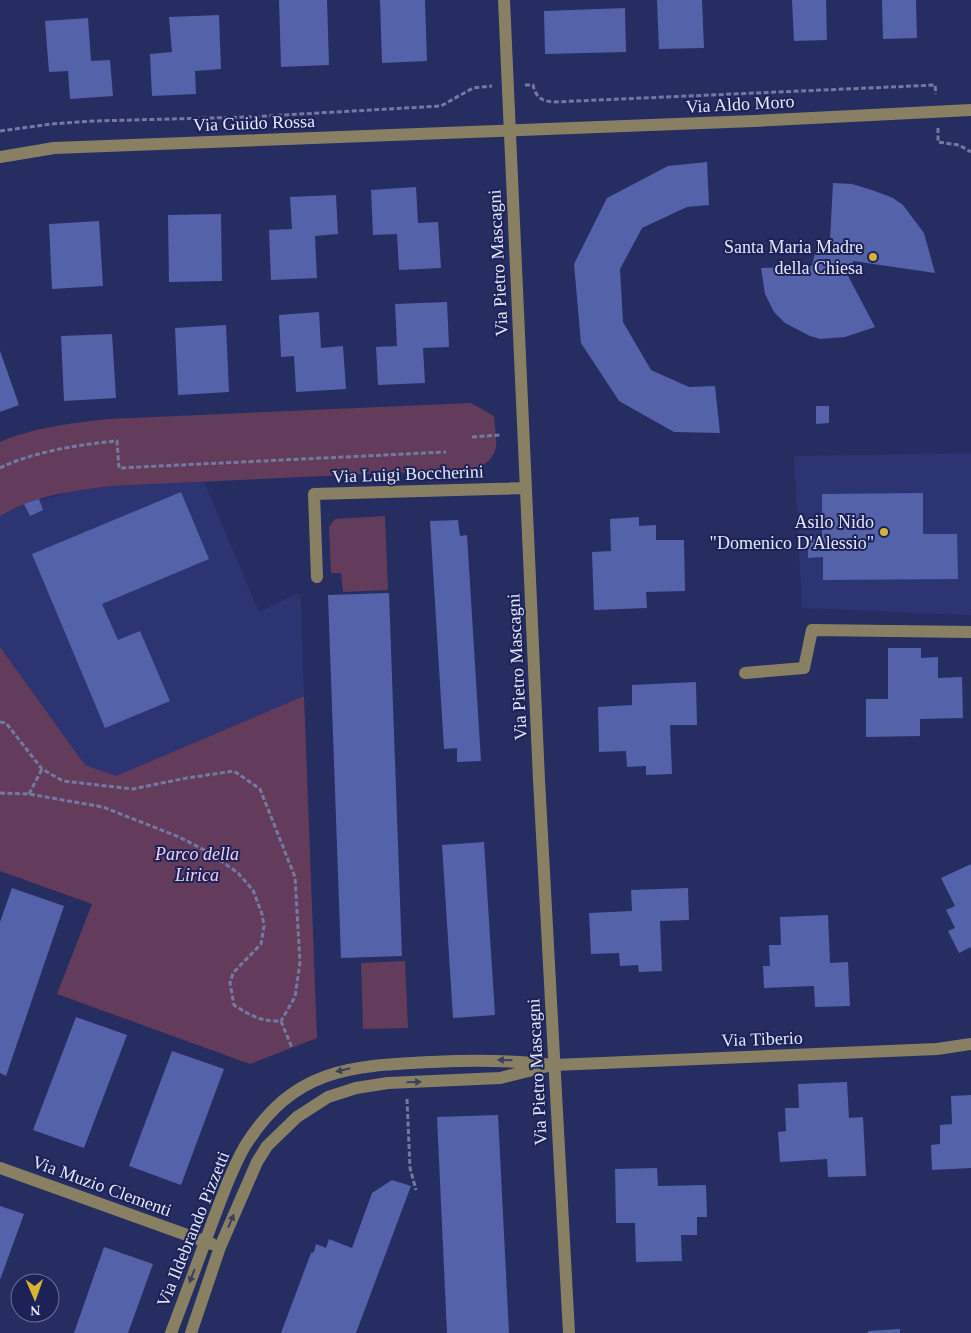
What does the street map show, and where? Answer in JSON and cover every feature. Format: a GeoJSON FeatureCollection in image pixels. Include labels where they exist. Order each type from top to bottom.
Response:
{"type":"FeatureCollection","features":[{"type":"Feature","properties":{"kind":"street","name":"Via Pietro Mascagni"},"geometry":{"type":"LineString","coordinates":[[504,0],[568,1333]]}},
{"type":"Feature","properties":{"kind":"street","name":"Via Aldo Moro"},"geometry":{"type":"LineString","coordinates":[[510,131],[971,110]]}},
{"type":"Feature","properties":{"kind":"street","name":"Via Guido Rossa"},"geometry":{"type":"LineString","coordinates":[[0,157],[54,148],[510,131]]}},
{"type":"Feature","properties":{"kind":"street","name":"Via Luigi Boccherini"},"geometry":{"type":"LineString","coordinates":[[317,577],[314,494],[526,488]]}},
{"type":"Feature","properties":{"kind":"street"},"geometry":{"type":"LineString","coordinates":[[745,673],[804,668],[812,630],[971,632]]}},
{"type":"Feature","properties":{"kind":"street","name":"Via Tiberio"},"geometry":{"type":"LineString","coordinates":[[554,1065],[937,1050],[971,1044]]}},
{"type":"Feature","properties":{"kind":"street","name":"Via Ildebrando Pizzetti"},"geometry":{"type":"LineString","coordinates":[[171,1333],[231,1173],[246,1145],[278,1105],[293,1093],[334,1072],[351,1068],[390,1064],[483,1060],[520,1061],[554,1065]]}},
{"type":"Feature","properties":{"kind":"street","name":"Via Ildebrando Pizzetti"},"geometry":{"type":"LineString","coordinates":[[191,1333],[220,1246],[257,1162],[267,1146],[296,1117],[341,1092],[373,1085],[500,1078],[554,1065]]}},
{"type":"Feature","properties":{"kind":"street","name":"Via Muzio Clementi"},"geometry":{"type":"LineString","coordinates":[[0,1168],[220,1246]]}},
{"type":"Feature","properties":{"kind":"path"},"geometry":{"type":"LineString","coordinates":[[472,436],[500,435]]}},
{"type":"Feature","properties":{"kind":"path"},"geometry":{"type":"LineString","coordinates":[[0,468],[18,460],[94,443],[117,442],[119,468],[446,452]]}},
{"type":"Feature","properties":{"kind":"path"},"geometry":{"type":"LineString","coordinates":[[0,722],[6,723],[42,769],[64,781],[132,789],[234,771],[260,789],[295,877],[300,962],[295,997],[280,1021]]}},
{"type":"Feature","properties":{"kind":"path"},"geometry":{"type":"LineString","coordinates":[[29,794],[42,769]]}},
{"type":"Feature","properties":{"kind":"path"},"geometry":{"type":"LineString","coordinates":[[0,793],[29,794],[103,807],[180,837],[210,853],[238,873],[253,890],[262,914],[264,926],[261,944],[233,973],[230,983],[234,1005],[247,1014],[268,1022],[280,1021]]}},
{"type":"Feature","properties":{"kind":"path"},"geometry":{"type":"LineString","coordinates":[[280,1021],[292,1048]]}},
{"type":"Feature","properties":{"kind":"path"},"geometry":{"type":"LineString","coordinates":[[406,1082],[410,1168],[416,1190]]}},
{"type":"Feature","properties":{"kind":"shaded area","name":"Asilo Nido \"Domenico D'Alessio\""},"geometry":{"type":"Polygon","coordinates":[[[971,453],[971,615],[802,608],[794,456],[971,453]]]}},
{"type":"Feature","properties":{"kind":"shaded area"},"geometry":{"type":"Polygon","coordinates":[[[204,482],[259,612],[298,593],[301,600],[304,696],[116,776],[85,765],[0,647],[0,516],[24,504],[71,492],[111,486],[204,482]]]}},
{"type":"Feature","properties":{"kind":"green space"},"geometry":{"type":"Polygon","coordinates":[[[471,403],[494,416],[496,434],[494,453],[485,464],[476,469],[111,486],[46,497],[22,505],[0,516],[0,442],[40,429],[109,419],[471,403]]]}},
{"type":"Feature","properties":{"kind":"green space"},"geometry":{"type":"Polygon","coordinates":[[[385,516],[388,590],[343,592],[341,573],[331,573],[329,527],[335,519],[385,516]]]}},
{"type":"Feature","properties":{"kind":"green space","name":"Parco della Lirica"},"geometry":{"type":"Polygon","coordinates":[[[0,647],[85,765],[116,776],[304,696],[317,1038],[250,1064],[57,994],[92,904],[0,871],[0,647]]]}},
{"type":"Feature","properties":{"kind":"green space"},"geometry":{"type":"Polygon","coordinates":[[[405,961],[408,1028],[363,1029],[361,963],[405,961]]]}},
{"type":"Feature","properties":{"kind":"building"},"geometry":{"type":"Polygon","coordinates":[[[279,0],[327,0],[329,65],[281,67],[279,0]]]}},
{"type":"Feature","properties":{"kind":"building"},"geometry":{"type":"Polygon","coordinates":[[[380,0],[425,0],[427,61],[382,63],[380,0]]]}},
{"type":"Feature","properties":{"kind":"building"},"geometry":{"type":"Polygon","coordinates":[[[657,0],[702,0],[704,48],[659,49],[657,0]]]}},
{"type":"Feature","properties":{"kind":"building"},"geometry":{"type":"Polygon","coordinates":[[[792,0],[826,0],[827,40],[794,41],[792,0]]]}},
{"type":"Feature","properties":{"kind":"building"},"geometry":{"type":"Polygon","coordinates":[[[882,0],[916,0],[917,38],[883,39],[882,0]]]}},
{"type":"Feature","properties":{"kind":"building"},"geometry":{"type":"Polygon","coordinates":[[[625,8],[626,52],[545,54],[544,11],[625,8]]]}},
{"type":"Feature","properties":{"kind":"building"},"geometry":{"type":"Polygon","coordinates":[[[219,15],[221,69],[195,71],[196,94],[152,96],[150,54],[172,52],[169,17],[219,15]]]}},
{"type":"Feature","properties":{"kind":"building"},"geometry":{"type":"Polygon","coordinates":[[[88,18],[91,61],[110,60],[113,96],[70,99],[68,71],[49,72],[45,21],[88,18]]]}},
{"type":"Feature","properties":{"kind":"building"},"geometry":{"type":"Polygon","coordinates":[[[707,162],[709,205],[687,207],[642,228],[620,269],[623,322],[651,370],[689,387],[715,386],[720,433],[674,432],[619,401],[581,343],[574,264],[607,198],[668,166],[707,162]]]}},
{"type":"Feature","properties":{"kind":"building","name":"Santa Maria Madre della Chiesa"},"geometry":{"type":"Polygon","coordinates":[[[833,183],[852,184],[872,190],[893,198],[903,205],[924,233],[935,273],[853,261],[851,267],[846,272],[875,327],[845,337],[820,339],[785,323],[774,312],[765,294],[761,268],[812,266],[819,246],[830,240],[833,183]]]}},
{"type":"Feature","properties":{"kind":"building"},"geometry":{"type":"Polygon","coordinates":[[[416,187],[418,223],[438,222],[441,268],[399,270],[397,234],[373,235],[371,190],[416,187]]]}},
{"type":"Feature","properties":{"kind":"building"},"geometry":{"type":"Polygon","coordinates":[[[336,195],[338,234],[315,236],[317,278],[271,280],[269,230],[292,229],[290,197],[336,195]]]}},
{"type":"Feature","properties":{"kind":"building"},"geometry":{"type":"Polygon","coordinates":[[[221,214],[222,281],[169,282],[168,215],[221,214]]]}},
{"type":"Feature","properties":{"kind":"building"},"geometry":{"type":"Polygon","coordinates":[[[99,221],[103,286],[52,289],[49,224],[99,221]]]}},
{"type":"Feature","properties":{"kind":"building"},"geometry":{"type":"Polygon","coordinates":[[[447,302],[449,347],[423,348],[425,383],[378,385],[376,347],[397,346],[395,304],[447,302]]]}},
{"type":"Feature","properties":{"kind":"building"},"geometry":{"type":"Polygon","coordinates":[[[319,312],[321,348],[343,346],[346,389],[296,392],[294,356],[281,357],[279,315],[319,312]]]}},
{"type":"Feature","properties":{"kind":"building"},"geometry":{"type":"Polygon","coordinates":[[[226,325],[229,392],[178,395],[175,328],[226,325]]]}},
{"type":"Feature","properties":{"kind":"building"},"geometry":{"type":"Polygon","coordinates":[[[112,334],[116,398],[64,401],[61,336],[112,334]]]}},
{"type":"Feature","properties":{"kind":"building"},"geometry":{"type":"Polygon","coordinates":[[[0,351],[19,405],[0,412],[0,351]]]}},
{"type":"Feature","properties":{"kind":"building"},"geometry":{"type":"Polygon","coordinates":[[[816,406],[829,406],[829,423],[816,424],[816,406]]]}},
{"type":"Feature","properties":{"kind":"building"},"geometry":{"type":"Polygon","coordinates":[[[181,492],[209,559],[102,604],[118,640],[140,631],[170,701],[105,728],[32,554],[181,492]]]}},
{"type":"Feature","properties":{"kind":"building"},"geometry":{"type":"Polygon","coordinates":[[[923,493],[923,534],[957,534],[958,579],[823,580],[823,557],[808,558],[808,539],[822,539],[822,494],[923,493]]]}},
{"type":"Feature","properties":{"kind":"building"},"geometry":{"type":"Polygon","coordinates":[[[39,499],[43,510],[30,516],[24,504],[39,499]]]}},
{"type":"Feature","properties":{"kind":"building"},"geometry":{"type":"Polygon","coordinates":[[[639,517],[639,526],[656,525],[656,540],[684,540],[685,591],[646,592],[647,608],[594,610],[592,552],[611,551],[610,519],[639,517]]]}},
{"type":"Feature","properties":{"kind":"building"},"geometry":{"type":"Polygon","coordinates":[[[458,520],[460,536],[467,535],[481,761],[457,762],[457,748],[444,749],[430,521],[458,520]]]}},
{"type":"Feature","properties":{"kind":"building"},"geometry":{"type":"Polygon","coordinates":[[[389,593],[402,956],[341,958],[328,595],[389,593]]]}},
{"type":"Feature","properties":{"kind":"building"},"geometry":{"type":"Polygon","coordinates":[[[888,648],[921,648],[921,658],[938,657],[938,678],[962,677],[963,718],[920,719],[920,736],[866,737],[866,699],[888,699],[888,648]]]}},
{"type":"Feature","properties":{"kind":"building"},"geometry":{"type":"Polygon","coordinates":[[[696,682],[697,725],[670,725],[672,774],[646,775],[646,766],[627,767],[626,751],[599,752],[598,707],[632,705],[632,685],[696,682]]]}},
{"type":"Feature","properties":{"kind":"building"},"geometry":{"type":"Polygon","coordinates":[[[484,842],[495,1015],[453,1018],[442,845],[484,842]]]}},
{"type":"Feature","properties":{"kind":"building"},"geometry":{"type":"Polygon","coordinates":[[[971,864],[971,947],[959,953],[948,931],[955,928],[946,910],[955,906],[941,878],[971,864]]]}},
{"type":"Feature","properties":{"kind":"building"},"geometry":{"type":"Polygon","coordinates":[[[12,888],[64,906],[6,1076],[0,1073],[0,922],[12,888]]]}},
{"type":"Feature","properties":{"kind":"building"},"geometry":{"type":"Polygon","coordinates":[[[688,888],[689,920],[660,921],[662,971],[639,972],[638,965],[620,966],[619,953],[591,954],[589,913],[632,911],[631,890],[688,888]]]}},
{"type":"Feature","properties":{"kind":"building"},"geometry":{"type":"Polygon","coordinates":[[[828,915],[830,963],[848,962],[850,1006],[815,1007],[814,986],[764,988],[763,966],[770,966],[769,945],[781,945],[780,917],[828,915]]]}},
{"type":"Feature","properties":{"kind":"building"},"geometry":{"type":"Polygon","coordinates":[[[76,1017],[127,1035],[84,1148],[33,1130],[76,1017]]]}},
{"type":"Feature","properties":{"kind":"building"},"geometry":{"type":"Polygon","coordinates":[[[172,1051],[224,1069],[181,1185],[129,1166],[172,1051]]]}},
{"type":"Feature","properties":{"kind":"building"},"geometry":{"type":"Polygon","coordinates":[[[847,1082],[849,1118],[863,1117],[866,1176],[828,1177],[827,1159],[780,1162],[778,1132],[786,1131],[785,1108],[799,1108],[798,1084],[847,1082]]]}},
{"type":"Feature","properties":{"kind":"building"},"geometry":{"type":"Polygon","coordinates":[[[971,1095],[971,1168],[932,1170],[931,1145],[940,1144],[940,1125],[952,1124],[951,1096],[971,1095]]]}},
{"type":"Feature","properties":{"kind":"building"},"geometry":{"type":"Polygon","coordinates":[[[498,1115],[509,1333],[447,1333],[437,1117],[498,1115]]]}},
{"type":"Feature","properties":{"kind":"building"},"geometry":{"type":"Polygon","coordinates":[[[657,1168],[658,1186],[706,1185],[707,1217],[697,1217],[697,1235],[681,1235],[682,1261],[636,1262],[635,1223],[616,1223],[615,1169],[657,1168]]]}},
{"type":"Feature","properties":{"kind":"building"},"geometry":{"type":"Polygon","coordinates":[[[392,1180],[411,1186],[356,1333],[281,1333],[316,1244],[326,1248],[329,1239],[352,1248],[372,1193],[392,1180]]]}},
{"type":"Feature","properties":{"kind":"building"},"geometry":{"type":"Polygon","coordinates":[[[0,1206],[24,1214],[0,1280],[0,1206]]]}},
{"type":"Feature","properties":{"kind":"building"},"geometry":{"type":"Polygon","coordinates":[[[104,1247],[153,1264],[128,1333],[74,1333],[104,1247]]]}},
{"type":"Feature","properties":{"kind":"building"},"geometry":{"type":"Polygon","coordinates":[[[900,1329],[900,1333],[868,1333],[868,1331],[900,1329]]]}},
{"type":"Feature","properties":{"kind":"place","name":"Santa Maria Madre della Chiesa"},"geometry":{"type":"Point","coordinates":[873,257]}},
{"type":"Feature","properties":{"kind":"place","name":"Asilo Nido \"Domenico D'Alessio\""},"geometry":{"type":"Point","coordinates":[884,532]}}]}
